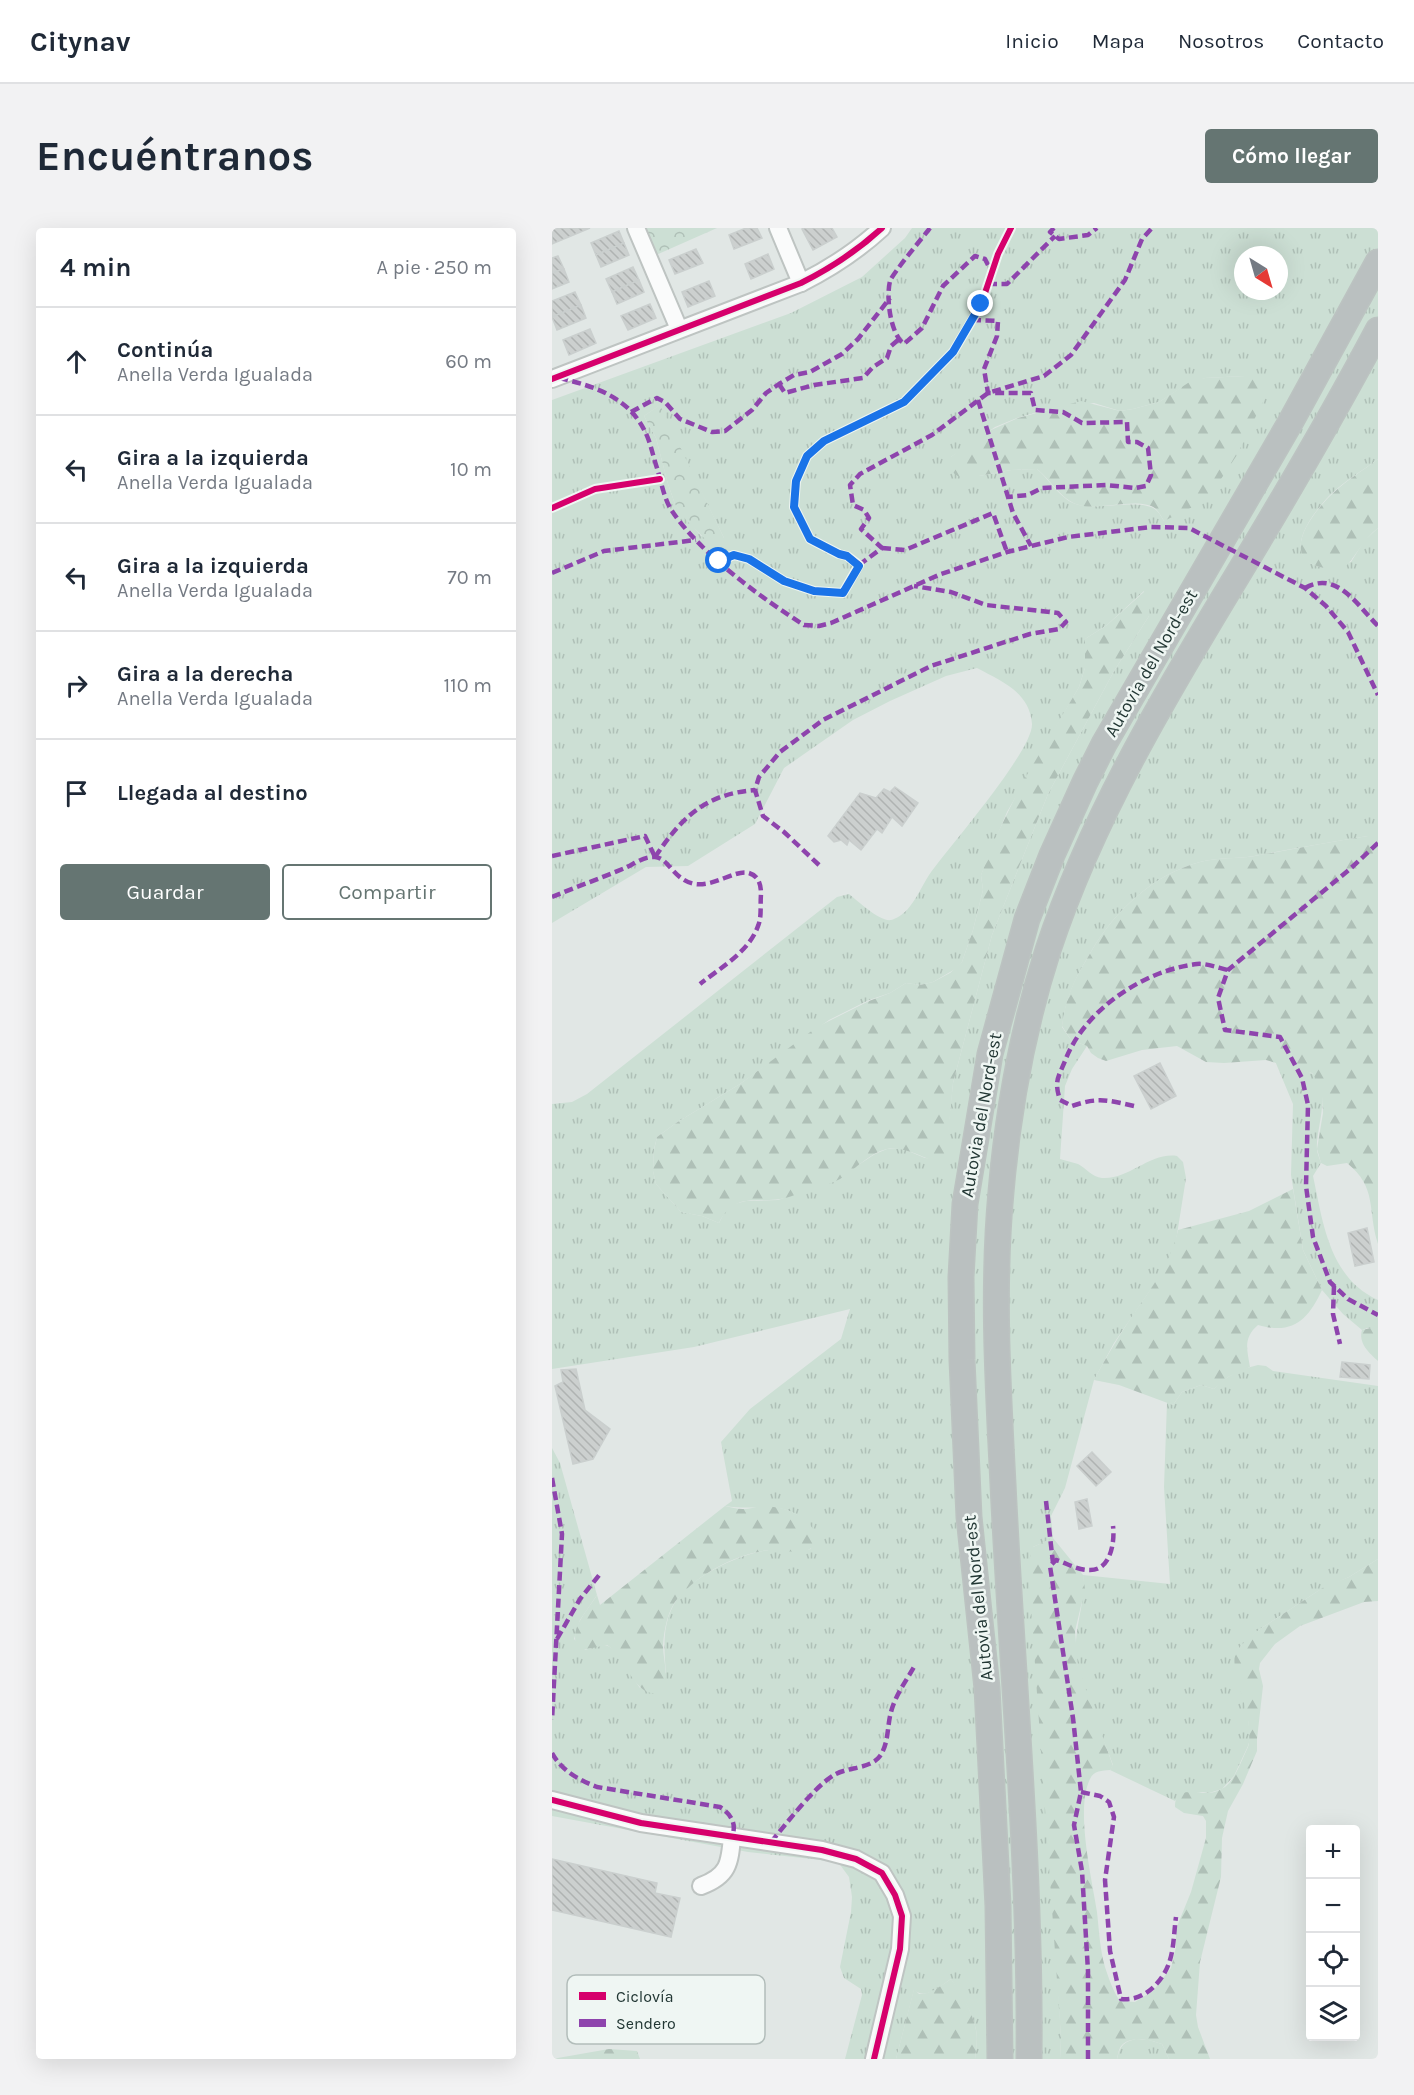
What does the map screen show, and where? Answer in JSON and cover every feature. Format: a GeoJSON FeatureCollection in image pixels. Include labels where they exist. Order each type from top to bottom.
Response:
{"type":"FeatureCollection","features":[{"type":"Feature","properties":{"kind":"highway","name":"Autovia del Nord-est"},"geometry":{"type":"LineString","coordinates":[[1000,2059],[996,1860],[987,1688],[969,1517],[961,1277],[965,1204],[990,1054],[1027,919],[1084,782],[1290,423],[1378,262]]}},
{"type":"Feature","properties":{"kind":"highway","name":"Autovia del Nord-est"},"geometry":{"type":"LineString","coordinates":[[1029,2059],[1029,1998],[1017,1704],[1006,1562],[997,1324],[1000,1194],[1018,1068],[1048,951],[1072,885],[1098,824],[1188,656],[1297,476],[1378,330]]}},
{"type":"Feature","properties":{"kind":"street"},"geometry":{"type":"LineString","coordinates":[[636,228],[680,329]]}},
{"type":"Feature","properties":{"kind":"street"},"geometry":{"type":"LineString","coordinates":[[778,228],[801,283]]}},
{"type":"Feature","properties":{"kind":"street"},"geometry":{"type":"LineString","coordinates":[[554,374],[801,283],[833,267],[882,228]]}},
{"type":"Feature","properties":{"kind":"street"},"geometry":{"type":"LineString","coordinates":[[552,1800],[641,1823],[822,1850],[856,1859],[882,1873],[896,1895],[902,1916],[900,1949],[874,2059]]}},
{"type":"Feature","properties":{"kind":"street"},"geometry":{"type":"LineString","coordinates":[[701,1886],[713,1881],[723,1873],[730,1860],[732,1836]]}},
{"type":"Feature","properties":{"kind":"green space"},"geometry":{"type":"Polygon","coordinates":[[[645,228],[717,228],[656,255],[645,228]]]}},
{"type":"Feature","properties":{"kind":"green space"},"geometry":{"type":"Polygon","coordinates":[[[912,228],[1378,228],[1378,459],[1329,496],[1306,526],[1301,545],[1302,553],[1312,564],[1334,567],[1351,562],[1364,541],[1378,528],[1378,836],[1354,838],[1254,856],[1207,860],[1167,875],[1124,908],[1101,936],[1069,996],[1062,1027],[1071,1040],[1087,1046],[1072,1069],[1065,1086],[1060,1159],[1078,1164],[1102,1178],[1121,1175],[1158,1158],[1177,1156],[1183,1162],[1186,1178],[1175,1247],[1164,1270],[1114,1343],[1094,1380],[1065,1488],[1051,1516],[1053,1538],[1033,1547],[1061,2038],[1060,2059],[975,2059],[977,2037],[974,2023],[951,1979],[928,1993],[923,1994],[914,1990],[896,2059],[845,2059],[862,1995],[861,1989],[844,1978],[840,1967],[852,1897],[849,1877],[838,1862],[748,1852],[552,1816],[552,1448],[560,1463],[597,1595],[580,1620],[574,1639],[585,1650],[604,1645],[610,1647],[625,1663],[640,1688],[666,1673],[664,1646],[667,1621],[674,1604],[691,1585],[716,1568],[757,1552],[811,1549],[813,1530],[803,1519],[793,1513],[783,1509],[725,1506],[732,1501],[721,1442],[750,1409],[841,1339],[850,1309],[694,1347],[552,1369],[552,1104],[572,1102],[587,1094],[837,897],[849,894],[886,920],[891,920],[904,913],[929,875],[1005,777],[1029,737],[1032,724],[1030,713],[1020,696],[995,678],[977,668],[946,676],[853,720],[784,768],[755,824],[688,866],[646,867],[552,923],[552,400],[791,313],[862,277],[905,238],[912,228]],[[1245,376],[1205,378],[1181,388],[1159,402],[1133,409],[1120,411],[1094,403],[1041,411],[995,427],[951,457],[979,476],[1011,470],[1037,469],[1061,495],[1073,503],[1087,506],[1141,505],[1157,511],[1164,521],[1245,376]],[[659,406],[644,416],[656,438],[675,504],[701,536],[724,538],[659,406]],[[1144,591],[1107,625],[1085,639],[1085,668],[1079,687],[1007,812],[981,875],[983,890],[962,962],[957,968],[933,982],[920,985],[906,983],[890,993],[869,1000],[829,1020],[740,1084],[657,1137],[653,1171],[656,1184],[681,1212],[702,1216],[719,1223],[725,1211],[734,1204],[746,1201],[778,1200],[834,1181],[875,1154],[887,1149],[901,1148],[925,1158],[945,1159],[953,1083],[992,935],[1048,794],[1114,671],[1149,616],[1144,591]]]}},
{"type":"Feature","properties":{"kind":"green space"},"geometry":{"type":"Polygon","coordinates":[[[1245,376],[1272,383],[1237,455],[1207,500],[1164,521],[1156,509],[1149,505],[1079,505],[1061,494],[1037,469],[959,477],[947,468],[951,457],[982,434],[1018,418],[1081,401],[1120,411],[1133,409],[1159,402],[1191,381],[1245,376]]]}},
{"type":"Feature","properties":{"kind":"green space"},"geometry":{"type":"Polygon","coordinates":[[[660,405],[724,538],[713,547],[686,520],[675,504],[656,438],[644,416],[660,405]]]}},
{"type":"Feature","properties":{"kind":"green space"},"geometry":{"type":"Polygon","coordinates":[[[1378,459],[1378,528],[1342,570],[1323,568],[1309,563],[1302,553],[1301,544],[1312,517],[1335,491],[1378,459]]]}},
{"type":"Feature","properties":{"kind":"green space"},"geometry":{"type":"Polygon","coordinates":[[[1145,591],[1150,604],[1149,616],[1114,671],[1048,794],[992,935],[953,1083],[946,1159],[940,1163],[901,1149],[887,1149],[874,1154],[840,1179],[829,1184],[781,1199],[742,1202],[726,1212],[719,1223],[702,1216],[681,1212],[656,1184],[653,1171],[657,1137],[740,1084],[817,1027],[890,993],[906,983],[920,985],[933,982],[950,973],[962,962],[983,890],[981,875],[993,843],[1021,785],[1079,687],[1085,668],[1085,639],[1107,625],[1145,591]]]}},
{"type":"Feature","properties":{"kind":"green space"},"geometry":{"type":"Polygon","coordinates":[[[1378,836],[1378,1244],[1368,1191],[1357,1172],[1347,1163],[1327,1166],[1321,1163],[1317,1149],[1323,1113],[1322,1096],[1312,1073],[1266,1060],[1206,1062],[1177,1046],[1142,1050],[1106,1061],[1091,1053],[1087,1046],[1071,1040],[1062,1026],[1072,986],[1101,936],[1124,908],[1167,875],[1207,860],[1255,856],[1378,836]]]}},
{"type":"Feature","properties":{"kind":"green space"},"geometry":{"type":"Polygon","coordinates":[[[1275,1061],[1298,1067],[1318,1079],[1322,1109],[1317,1149],[1321,1163],[1313,1176],[1320,1212],[1331,1247],[1339,1263],[1349,1278],[1378,1300],[1378,1329],[1362,1330],[1343,1314],[1322,1290],[1303,1250],[1291,1175],[1293,1104],[1275,1061]]]}},
{"type":"Feature","properties":{"kind":"green space"},"geometry":{"type":"Polygon","coordinates":[[[1293,1189],[1303,1250],[1322,1290],[1305,1317],[1290,1326],[1281,1328],[1258,1325],[1248,1339],[1250,1367],[1228,1377],[1214,1389],[1201,1385],[1182,1392],[1173,1405],[1119,1385],[1094,1380],[1118,1338],[1164,1268],[1178,1230],[1249,1211],[1293,1189]]]}},
{"type":"Feature","properties":{"kind":"green space"},"geometry":{"type":"Polygon","coordinates":[[[1375,1327],[1378,1329],[1378,1361],[1368,1351],[1361,1335],[1362,1330],[1375,1327]]]}},
{"type":"Feature","properties":{"kind":"green space"},"geometry":{"type":"Polygon","coordinates":[[[1258,1365],[1266,1366],[1273,1371],[1378,1386],[1378,1559],[1349,1577],[1318,1591],[1260,1629],[1240,1647],[1235,1664],[1248,1714],[1250,1739],[1248,1746],[1234,1776],[1222,1789],[1209,1793],[1179,1796],[1175,1801],[1110,1770],[1113,1765],[1081,1683],[1076,1654],[1083,1575],[1170,1584],[1164,1487],[1167,1402],[1173,1405],[1182,1392],[1201,1385],[1214,1389],[1234,1374],[1258,1365]]]}},
{"type":"Feature","properties":{"kind":"green space"},"geometry":{"type":"Polygon","coordinates":[[[725,1506],[743,1509],[769,1506],[785,1509],[806,1520],[816,1535],[815,1544],[812,1548],[801,1552],[769,1550],[732,1560],[708,1573],[687,1589],[678,1598],[667,1620],[663,1645],[666,1676],[659,1693],[650,1693],[643,1689],[607,1645],[578,1651],[575,1643],[577,1628],[597,1595],[600,1605],[725,1506]]]}},
{"type":"Feature","properties":{"kind":"green space"},"geometry":{"type":"Polygon","coordinates":[[[1053,1538],[1083,1575],[1085,1589],[1075,1631],[1078,1667],[1113,1766],[1110,1770],[1098,1772],[1092,1776],[1086,1792],[1084,1808],[1086,1844],[1102,1954],[1105,1967],[1120,2001],[1135,2002],[1153,1991],[1171,1968],[1176,1947],[1176,1929],[1191,1892],[1206,1838],[1206,1821],[1203,1816],[1184,1813],[1175,1807],[1176,1800],[1182,1793],[1210,1793],[1225,1787],[1236,1774],[1248,1747],[1248,1721],[1234,1662],[1239,1648],[1260,1629],[1324,1587],[1349,1577],[1378,1559],[1378,1601],[1364,1602],[1300,1626],[1275,1644],[1260,1663],[1263,1686],[1257,1751],[1228,1811],[1222,1838],[1221,1877],[1200,1962],[1196,2015],[1210,2059],[1169,2059],[1162,2044],[1136,2039],[1122,2045],[1117,2059],[1060,2059],[1061,2038],[1028,1564],[1033,1547],[1053,1538]]]}},
{"type":"Feature","properties":{"kind":"green space"},"geometry":{"type":"Polygon","coordinates":[[[951,1979],[972,2017],[977,2037],[975,2059],[896,2059],[914,1989],[919,1994],[928,1993],[951,1979]]]}},
{"type":"Feature","properties":{"kind":"green space"},"geometry":{"type":"Polygon","coordinates":[[[1136,2039],[1162,2044],[1169,2059],[1117,2059],[1123,2045],[1136,2039]]]}},
{"type":"Feature","properties":{"kind":"green space"},"geometry":{"type":"Polygon","coordinates":[[[609,2049],[637,2051],[640,2059],[552,2059],[609,2049]]]}},
{"type":"Feature","properties":{"kind":"building"},"geometry":{"type":"Polygon","coordinates":[[[552,228],[590,228],[552,244],[552,228]]]}},
{"type":"Feature","properties":{"kind":"building"},"geometry":{"type":"Polygon","coordinates":[[[746,228],[757,228],[762,238],[734,249],[729,235],[746,228]]]}},
{"type":"Feature","properties":{"kind":"building"},"geometry":{"type":"Polygon","coordinates":[[[832,228],[837,237],[813,250],[802,229],[832,228]]]}},
{"type":"Feature","properties":{"kind":"building"},"geometry":{"type":"Polygon","coordinates":[[[619,231],[624,243],[596,255],[591,243],[619,231]]]}},
{"type":"Feature","properties":{"kind":"building"},"geometry":{"type":"Polygon","coordinates":[[[624,243],[629,255],[601,267],[596,255],[624,243]]]}},
{"type":"Feature","properties":{"kind":"building"},"geometry":{"type":"Polygon","coordinates":[[[696,249],[703,263],[675,274],[669,260],[696,249]]]}},
{"type":"Feature","properties":{"kind":"building"},"geometry":{"type":"Polygon","coordinates":[[[768,254],[774,269],[751,279],[745,264],[768,254]]]}},
{"type":"Feature","properties":{"kind":"building"},"geometry":{"type":"Polygon","coordinates":[[[558,256],[564,269],[552,273],[552,258],[558,256]]]}},
{"type":"Feature","properties":{"kind":"building"},"geometry":{"type":"Polygon","coordinates":[[[633,267],[639,280],[612,292],[606,279],[633,267]]]}},
{"type":"Feature","properties":{"kind":"building"},"geometry":{"type":"Polygon","coordinates":[[[564,269],[569,282],[552,289],[552,273],[564,269]]]}},
{"type":"Feature","properties":{"kind":"building"},"geometry":{"type":"Polygon","coordinates":[[[639,280],[644,292],[617,304],[612,292],[639,280]]]}},
{"type":"Feature","properties":{"kind":"building"},"geometry":{"type":"Polygon","coordinates":[[[709,281],[715,296],[688,307],[682,292],[709,281]]]}},
{"type":"Feature","properties":{"kind":"building"},"geometry":{"type":"Polygon","coordinates":[[[575,292],[581,305],[552,317],[552,301],[575,292]]]}},
{"type":"Feature","properties":{"kind":"building"},"geometry":{"type":"Polygon","coordinates":[[[650,304],[656,318],[628,330],[621,316],[650,304]]]}},
{"type":"Feature","properties":{"kind":"building"},"geometry":{"type":"Polygon","coordinates":[[[581,305],[586,318],[557,330],[552,317],[581,305]]]}},
{"type":"Feature","properties":{"kind":"building"},"geometry":{"type":"Polygon","coordinates":[[[590,329],[596,343],[569,355],[563,340],[590,329]]]}},
{"type":"Feature","properties":{"kind":"building"},"geometry":{"type":"Polygon","coordinates":[[[895,787],[918,803],[902,826],[892,817],[882,833],[877,829],[861,850],[849,840],[847,845],[841,840],[834,842],[828,836],[860,793],[876,798],[884,789],[890,792],[895,787]]]}},
{"type":"Feature","properties":{"kind":"building"},"geometry":{"type":"Polygon","coordinates":[[[1160,1063],[1176,1096],[1151,1109],[1134,1076],[1160,1063]]]}},
{"type":"Feature","properties":{"kind":"building"},"geometry":{"type":"Polygon","coordinates":[[[1367,1228],[1374,1262],[1355,1266],[1348,1233],[1367,1228]]]}},
{"type":"Feature","properties":{"kind":"building"},"geometry":{"type":"Polygon","coordinates":[[[1342,1362],[1370,1365],[1369,1379],[1340,1377],[1342,1362]]]}},
{"type":"Feature","properties":{"kind":"building"},"geometry":{"type":"Polygon","coordinates":[[[576,1369],[585,1410],[610,1429],[593,1459],[573,1464],[555,1386],[563,1382],[561,1370],[576,1369]]]}},
{"type":"Feature","properties":{"kind":"building"},"geometry":{"type":"Polygon","coordinates":[[[1092,1452],[1111,1472],[1096,1486],[1077,1466],[1092,1452]]]}},
{"type":"Feature","properties":{"kind":"building"},"geometry":{"type":"Polygon","coordinates":[[[1087,1499],[1092,1526],[1079,1529],[1075,1502],[1087,1499]]]}},
{"type":"Feature","properties":{"kind":"building"},"geometry":{"type":"Polygon","coordinates":[[[552,1859],[657,1883],[655,1893],[680,1898],[671,1937],[552,1910],[552,1859]]]}},
{"type":"Feature","properties":{"kind":"marked path"},"geometry":{"type":"LineString","coordinates":[[930,228],[890,281],[890,315],[895,332],[904,344],[922,328],[943,286],[975,256],[985,259],[992,273]]}},
{"type":"Feature","properties":{"kind":"marked path"},"geometry":{"type":"LineString","coordinates":[[1054,228],[1050,232],[1059,239],[1088,235],[1097,228]]}},
{"type":"Feature","properties":{"kind":"marked path"},"geometry":{"type":"LineString","coordinates":[[859,565],[882,548],[861,529],[869,518],[864,510],[853,505],[850,485],[860,474],[932,435],[988,393],[1044,376],[1071,355],[1125,280],[1142,239],[1152,228]]}},
{"type":"Feature","properties":{"kind":"marked path"},"geometry":{"type":"LineString","coordinates":[[988,284],[1007,284],[1055,236]]}},
{"type":"Feature","properties":{"kind":"marked path"},"geometry":{"type":"LineString","coordinates":[[631,412],[657,398],[665,402],[680,419],[712,432],[725,431],[752,410],[766,393],[779,384],[794,375],[810,372],[842,354],[858,339],[890,298]]}},
{"type":"Feature","properties":{"kind":"marked path"},"geometry":{"type":"LineString","coordinates":[[972,320],[998,321],[997,336],[984,369],[988,393],[1031,393],[1035,410],[1063,412],[1082,423],[1127,422],[1128,442],[1137,442],[1148,448],[1151,475],[1146,486],[1042,488],[1028,495],[1008,497]]}},
{"type":"Feature","properties":{"kind":"marked path"},"geometry":{"type":"LineString","coordinates":[[779,384],[785,393],[814,385],[863,378],[873,367],[887,358],[891,346],[898,340]]}},
{"type":"Feature","properties":{"kind":"marked path"},"geometry":{"type":"LineString","coordinates":[[559,378],[601,391],[613,397],[634,415],[649,441],[667,501],[684,527],[732,574],[804,625],[819,626],[831,623],[941,574],[1007,552],[1068,537],[1151,527],[1189,528],[1305,588],[1326,606],[1348,632],[1378,695]]}},
{"type":"Feature","properties":{"kind":"marked path"},"geometry":{"type":"LineString","coordinates":[[978,400],[1013,513],[1031,546]]}},
{"type":"Feature","properties":{"kind":"marked path"},"geometry":{"type":"LineString","coordinates":[[882,548],[905,550],[993,513],[1007,552]]}},
{"type":"Feature","properties":{"kind":"marked path"},"geometry":{"type":"LineString","coordinates":[[552,573],[604,551],[696,540]]}},
{"type":"Feature","properties":{"kind":"marked path"},"geometry":{"type":"LineString","coordinates":[[1305,588],[1327,583],[1337,587],[1346,592],[1378,626]]}},
{"type":"Feature","properties":{"kind":"marked path"},"geometry":{"type":"LineString","coordinates":[[819,865],[763,816],[755,790],[759,777],[780,752],[823,720],[931,666],[1030,634],[1059,629],[1066,622],[1058,613],[986,605],[951,592],[914,586]]}},
{"type":"Feature","properties":{"kind":"marked path"},"geometry":{"type":"LineString","coordinates":[[655,857],[675,830],[696,810],[722,797],[755,790]]}},
{"type":"Feature","properties":{"kind":"marked path"},"geometry":{"type":"LineString","coordinates":[[552,856],[645,836],[655,857]]}},
{"type":"Feature","properties":{"kind":"marked path"},"geometry":{"type":"LineString","coordinates":[[1378,843],[1228,970],[1218,998],[1225,1030],[1280,1037],[1302,1078],[1308,1105],[1306,1186],[1313,1237],[1330,1282],[1348,1299],[1378,1315]]}},
{"type":"Feature","properties":{"kind":"marked path"},"geometry":{"type":"LineString","coordinates":[[552,897],[651,857],[660,858],[681,878],[695,884],[710,883],[738,873],[752,874],[761,887],[760,919],[754,935],[741,952],[700,984]]}},
{"type":"Feature","properties":{"kind":"marked path"},"geometry":{"type":"LineString","coordinates":[[1134,1106],[1103,1100],[1072,1106],[1060,1100],[1058,1080],[1074,1042],[1101,1009],[1137,984],[1177,968],[1197,964],[1228,970]]}},
{"type":"Feature","properties":{"kind":"marked path"},"geometry":{"type":"LineString","coordinates":[[1334,1286],[1333,1314],[1340,1344]]}},
{"type":"Feature","properties":{"kind":"marked path"},"geometry":{"type":"LineString","coordinates":[[552,1478],[562,1534],[552,1720]]}},
{"type":"Feature","properties":{"kind":"marked path"},"geometry":{"type":"LineString","coordinates":[[1046,1501],[1053,1563]]}},
{"type":"Feature","properties":{"kind":"marked path"},"geometry":{"type":"LineString","coordinates":[[1088,2059],[1088,1971],[1082,1871],[1074,1825],[1081,1792],[1073,1718],[1050,1566],[1056,1560],[1084,1570],[1102,1566],[1107,1561],[1112,1547],[1113,1526]]}},
{"type":"Feature","properties":{"kind":"marked path"},"geometry":{"type":"LineString","coordinates":[[557,1639],[580,1599],[600,1574]]}},
{"type":"Feature","properties":{"kind":"marked path"},"geometry":{"type":"LineString","coordinates":[[771,1842],[801,1806],[826,1781],[839,1772],[865,1766],[880,1756],[893,1706],[914,1667]]}},
{"type":"Feature","properties":{"kind":"marked path"},"geometry":{"type":"LineString","coordinates":[[552,1753],[572,1774],[597,1787],[720,1807],[732,1820],[734,1827],[732,1836]]}},
{"type":"Feature","properties":{"kind":"marked path"},"geometry":{"type":"LineString","coordinates":[[1081,1792],[1100,1796],[1109,1802],[1114,1817],[1105,1880],[1110,1951],[1121,1999],[1145,1994],[1163,1975],[1171,1955],[1176,1917]]}},
{"type":"Feature","properties":{"kind":"cycle path"},"geometry":{"type":"LineString","coordinates":[[552,379],[801,283],[843,258],[882,228]]}},
{"type":"Feature","properties":{"kind":"cycle path"},"geometry":{"type":"LineString","coordinates":[[719,561],[734,555],[749,559],[784,581],[814,591],[843,593],[859,565],[847,556],[810,539],[794,507],[796,481],[807,456],[824,441],[904,402],[953,352],[981,305],[998,254],[1011,228]]}},
{"type":"Feature","properties":{"kind":"cycle path"},"geometry":{"type":"LineString","coordinates":[[552,508],[595,489],[660,479]]}},
{"type":"Feature","properties":{"kind":"cycle path"},"geometry":{"type":"LineString","coordinates":[[552,1800],[641,1823],[822,1850],[856,1859],[882,1873],[895,1895],[902,1916],[900,1949],[874,2059]]}},
{"type":"Feature","properties":{"kind":"route"},"geometry":{"type":"LineString","coordinates":[[719,561],[734,555],[749,559],[784,581],[814,591],[843,593],[859,566],[847,556],[810,539],[794,507],[796,481],[807,456],[824,441],[904,402],[953,352],[981,304]]}}]}
